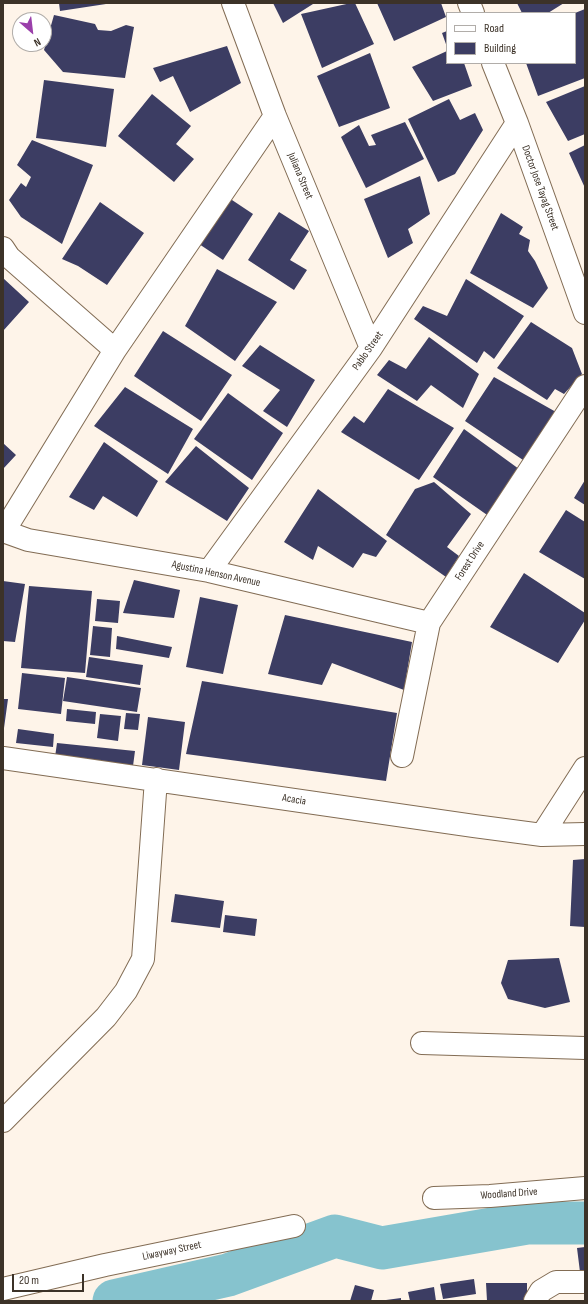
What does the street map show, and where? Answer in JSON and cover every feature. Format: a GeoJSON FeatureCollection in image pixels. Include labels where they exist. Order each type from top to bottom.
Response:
{"type":"FeatureCollection","features":[{"type":"Feature","properties":{"kind":"street","name":"Juliana Street"},"geometry":{"type":"LineString","coordinates":[[233,3],[275,116],[371,348]]}},
{"type":"Feature","properties":{"kind":"street","name":"Doctor Jose Tayag Street"},"geometry":{"type":"LineString","coordinates":[[493,64],[518,123],[585,314]]}},
{"type":"Feature","properties":{"kind":"street"},"geometry":{"type":"LineString","coordinates":[[3,531],[115,350],[275,116]]}},
{"type":"Feature","properties":{"kind":"street","name":"Pablo Street"},"geometry":{"type":"LineString","coordinates":[[209,571],[371,348],[518,123]]}},
{"type":"Feature","properties":{"kind":"street"},"geometry":{"type":"LineString","coordinates":[[3,248],[9,256],[115,350]]}},
{"type":"Feature","properties":{"kind":"street","name":"Forest Drive"},"geometry":{"type":"LineString","coordinates":[[402,756],[429,623],[585,386]]}},
{"type":"Feature","properties":{"kind":"street","name":"Agustina Henson Avenue"},"geometry":{"type":"LineString","coordinates":[[3,531],[28,540],[209,571],[429,623]]}},
{"type":"Feature","properties":{"kind":"street","name":"Acacia"},"geometry":{"type":"LineString","coordinates":[[3,758],[542,835],[585,834]]}},
{"type":"Feature","properties":{"kind":"street"},"geometry":{"type":"LineString","coordinates":[[542,835],[585,768]]}},
{"type":"Feature","properties":{"kind":"street"},"geometry":{"type":"LineString","coordinates":[[3,1121],[106,1017],[126,991],[143,959],[156,779]]}},
{"type":"Feature","properties":{"kind":"street"},"geometry":{"type":"LineString","coordinates":[[422,1043],[585,1048]]}},
{"type":"Feature","properties":{"kind":"street","name":"Woodland Drive"},"geometry":{"type":"LineString","coordinates":[[434,1198],[490,1196],[585,1188]]}},
{"type":"Feature","properties":{"kind":"street","name":"Liwayway Street"},"geometry":{"type":"LineString","coordinates":[[3,1289],[105,1265],[294,1226]]}},
{"type":"Feature","properties":{"kind":"street"},"geometry":{"type":"LineString","coordinates":[[535,1301],[541,1291],[556,1282],[585,1282]]}},
{"type":"Feature","properties":{"kind":"building"},"geometry":{"type":"Polygon","coordinates":[[[59,3],[106,3],[106,4],[60,11],[59,3]]]}},
{"type":"Feature","properties":{"kind":"building"},"geometry":{"type":"Polygon","coordinates":[[[273,3],[313,3],[313,4],[283,23],[273,3]]]}},
{"type":"Feature","properties":{"kind":"building"},"geometry":{"type":"Polygon","coordinates":[[[355,3],[374,44],[322,68],[301,14],[355,3]]]}},
{"type":"Feature","properties":{"kind":"building"},"geometry":{"type":"Polygon","coordinates":[[[377,3],[441,3],[446,17],[394,41],[377,3]]]}},
{"type":"Feature","properties":{"kind":"building"},"geometry":{"type":"Polygon","coordinates":[[[517,3],[564,3],[550,12],[522,12],[517,3]]]}},
{"type":"Feature","properties":{"kind":"building"},"geometry":{"type":"Polygon","coordinates":[[[585,9],[585,78],[538,96],[526,64],[576,64],[576,13],[585,9]]]}},
{"type":"Feature","properties":{"kind":"building"},"geometry":{"type":"Polygon","coordinates":[[[54,15],[95,24],[98,30],[111,31],[126,25],[134,27],[125,78],[63,72],[46,52],[52,52],[52,22],[54,15]]]}},
{"type":"Feature","properties":{"kind":"building"},"geometry":{"type":"Polygon","coordinates":[[[446,31],[446,44],[442,33],[446,31]]]}},
{"type":"Feature","properties":{"kind":"building"},"geometry":{"type":"Polygon","coordinates":[[[227,46],[241,83],[190,112],[173,76],[160,82],[153,68],[227,46]]]}},
{"type":"Feature","properties":{"kind":"building"},"geometry":{"type":"Polygon","coordinates":[[[446,51],[446,64],[464,64],[472,86],[433,101],[412,67],[446,51]]]}},
{"type":"Feature","properties":{"kind":"building"},"geometry":{"type":"Polygon","coordinates":[[[370,53],[390,108],[339,127],[317,76],[370,53]]]}},
{"type":"Feature","properties":{"kind":"building"},"geometry":{"type":"Polygon","coordinates":[[[44,80],[114,89],[106,147],[36,138],[44,80]]]}},
{"type":"Feature","properties":{"kind":"building"},"geometry":{"type":"Polygon","coordinates":[[[585,86],[585,134],[568,141],[546,102],[585,86]]]}},
{"type":"Feature","properties":{"kind":"building"},"geometry":{"type":"Polygon","coordinates":[[[152,94],[191,126],[176,144],[194,159],[174,182],[118,136],[152,94]]]}},
{"type":"Feature","properties":{"kind":"building"},"geometry":{"type":"Polygon","coordinates":[[[449,99],[460,120],[475,113],[483,130],[455,174],[438,182],[408,119],[449,99]]]}},
{"type":"Feature","properties":{"kind":"building"},"geometry":{"type":"Polygon","coordinates":[[[405,122],[424,159],[366,188],[341,137],[359,125],[369,146],[376,145],[371,135],[405,122]]]}},
{"type":"Feature","properties":{"kind":"building"},"geometry":{"type":"Polygon","coordinates":[[[32,140],[93,165],[62,244],[21,217],[9,200],[21,183],[26,187],[31,177],[17,165],[32,140]]]}},
{"type":"Feature","properties":{"kind":"building"},"geometry":{"type":"Polygon","coordinates":[[[585,145],[585,188],[569,153],[585,145]]]}},
{"type":"Feature","properties":{"kind":"building"},"geometry":{"type":"Polygon","coordinates":[[[420,176],[430,214],[408,229],[413,243],[388,258],[364,199],[420,176]]]}},
{"type":"Feature","properties":{"kind":"building"},"geometry":{"type":"Polygon","coordinates":[[[229,198],[253,214],[223,260],[199,244],[229,198]]]}},
{"type":"Feature","properties":{"kind":"building"},"geometry":{"type":"Polygon","coordinates":[[[100,202],[144,233],[107,285],[78,266],[62,259],[100,202]]]}},
{"type":"Feature","properties":{"kind":"building"},"geometry":{"type":"Polygon","coordinates":[[[279,212],[309,231],[290,260],[307,270],[294,290],[248,260],[279,212]]]}},
{"type":"Feature","properties":{"kind":"building"},"geometry":{"type":"Polygon","coordinates":[[[501,213],[523,227],[519,234],[530,240],[528,251],[535,261],[548,288],[533,308],[470,273],[501,213]]]}},
{"type":"Feature","properties":{"kind":"building"},"geometry":{"type":"Polygon","coordinates":[[[217,269],[277,302],[235,361],[185,326],[217,269]]]}},
{"type":"Feature","properties":{"kind":"building"},"geometry":{"type":"Polygon","coordinates":[[[3,278],[29,302],[3,331],[3,278]]]}},
{"type":"Feature","properties":{"kind":"building"},"geometry":{"type":"Polygon","coordinates":[[[466,279],[524,316],[494,359],[484,351],[477,363],[414,319],[423,306],[447,316],[466,279]]]}},
{"type":"Feature","properties":{"kind":"building"},"geometry":{"type":"Polygon","coordinates":[[[531,322],[572,348],[582,374],[564,394],[555,389],[547,400],[497,368],[531,322]]]}},
{"type":"Feature","properties":{"kind":"building"},"geometry":{"type":"Polygon","coordinates":[[[163,331],[232,375],[201,421],[134,376],[163,331]]]}},
{"type":"Feature","properties":{"kind":"building"},"geometry":{"type":"Polygon","coordinates":[[[429,337],[479,374],[463,408],[431,385],[417,401],[377,375],[389,360],[406,369],[429,337]]]}},
{"type":"Feature","properties":{"kind":"building"},"geometry":{"type":"Polygon","coordinates":[[[260,345],[315,380],[287,427],[263,411],[280,390],[242,366],[260,345]]]}},
{"type":"Feature","properties":{"kind":"building"},"geometry":{"type":"Polygon","coordinates":[[[494,377],[556,412],[526,462],[465,421],[494,377]]]}},
{"type":"Feature","properties":{"kind":"building"},"geometry":{"type":"Polygon","coordinates":[[[125,387],[193,429],[168,474],[94,426],[125,387]]]}},
{"type":"Feature","properties":{"kind":"building"},"geometry":{"type":"Polygon","coordinates":[[[388,389],[454,428],[419,480],[341,432],[354,416],[364,423],[388,389]]]}},
{"type":"Feature","properties":{"kind":"building"},"geometry":{"type":"Polygon","coordinates":[[[228,393],[283,433],[252,480],[194,439],[228,393]]]}},
{"type":"Feature","properties":{"kind":"building"},"geometry":{"type":"Polygon","coordinates":[[[464,429],[519,469],[490,517],[433,477],[464,429]]]}},
{"type":"Feature","properties":{"kind":"building"},"geometry":{"type":"Polygon","coordinates":[[[104,442],[158,481],[137,517],[103,496],[94,510],[69,497],[104,442]]]}},
{"type":"Feature","properties":{"kind":"building"},"geometry":{"type":"Polygon","coordinates":[[[3,443],[16,455],[3,469],[3,443]]]}},
{"type":"Feature","properties":{"kind":"building"},"geometry":{"type":"Polygon","coordinates":[[[196,446],[249,488],[227,521],[165,482],[196,446]]]}},
{"type":"Feature","properties":{"kind":"building"},"geometry":{"type":"Polygon","coordinates":[[[585,480],[585,505],[574,498],[585,480]]]}},
{"type":"Feature","properties":{"kind":"building"},"geometry":{"type":"Polygon","coordinates":[[[434,482],[471,514],[447,547],[459,556],[446,577],[386,535],[415,489],[434,482]]]}},
{"type":"Feature","properties":{"kind":"building"},"geometry":{"type":"Polygon","coordinates":[[[318,489],[387,541],[376,557],[363,553],[353,568],[318,546],[313,560],[284,542],[318,489]]]}},
{"type":"Feature","properties":{"kind":"building"},"geometry":{"type":"Polygon","coordinates":[[[566,510],[585,522],[585,579],[539,552],[566,510]]]}},
{"type":"Feature","properties":{"kind":"building"},"geometry":{"type":"Polygon","coordinates":[[[524,573],[585,613],[585,620],[558,663],[490,627],[524,573]]]}},
{"type":"Feature","properties":{"kind":"building"},"geometry":{"type":"Polygon","coordinates":[[[134,580],[180,590],[174,618],[123,613],[134,580]]]}},
{"type":"Feature","properties":{"kind":"building"},"geometry":{"type":"Polygon","coordinates":[[[3,581],[25,584],[15,642],[3,641],[3,581]]]}},
{"type":"Feature","properties":{"kind":"building"},"geometry":{"type":"Polygon","coordinates":[[[29,586],[92,591],[85,673],[21,668],[29,586]]]}},
{"type":"Feature","properties":{"kind":"building"},"geometry":{"type":"Polygon","coordinates":[[[200,597],[238,605],[223,674],[186,667],[200,597]]]}},
{"type":"Feature","properties":{"kind":"building"},"geometry":{"type":"Polygon","coordinates":[[[97,599],[120,601],[118,623],[95,621],[97,599]]]}},
{"type":"Feature","properties":{"kind":"building"},"geometry":{"type":"Polygon","coordinates":[[[285,615],[412,642],[404,690],[332,663],[322,685],[268,674],[285,615]]]}},
{"type":"Feature","properties":{"kind":"building"},"geometry":{"type":"Polygon","coordinates":[[[93,626],[112,628],[110,657],[90,655],[93,626]]]}},
{"type":"Feature","properties":{"kind":"building"},"geometry":{"type":"Polygon","coordinates":[[[117,636],[172,647],[169,658],[116,649],[117,636]]]}},
{"type":"Feature","properties":{"kind":"building"},"geometry":{"type":"Polygon","coordinates":[[[89,657],[143,665],[140,685],[86,677],[89,657]]]}},
{"type":"Feature","properties":{"kind":"building"},"geometry":{"type":"Polygon","coordinates":[[[22,673],[65,678],[61,714],[18,709],[22,673]]]}},
{"type":"Feature","properties":{"kind":"building"},"geometry":{"type":"Polygon","coordinates":[[[67,677],[141,688],[137,712],[63,701],[67,677]]]}},
{"type":"Feature","properties":{"kind":"building"},"geometry":{"type":"Polygon","coordinates":[[[202,681],[397,713],[386,781],[186,754],[202,681]]]}},
{"type":"Feature","properties":{"kind":"building"},"geometry":{"type":"Polygon","coordinates":[[[3,699],[8,699],[4,728],[3,728],[3,699]]]}},
{"type":"Feature","properties":{"kind":"building"},"geometry":{"type":"Polygon","coordinates":[[[67,709],[96,712],[95,724],[66,721],[67,709]]]}},
{"type":"Feature","properties":{"kind":"building"},"geometry":{"type":"Polygon","coordinates":[[[126,713],[140,714],[138,730],[124,729],[126,713]]]}},
{"type":"Feature","properties":{"kind":"building"},"geometry":{"type":"Polygon","coordinates":[[[100,714],[121,716],[118,741],[97,738],[100,714]]]}},
{"type":"Feature","properties":{"kind":"building"},"geometry":{"type":"Polygon","coordinates":[[[148,717],[185,722],[179,770],[142,765],[148,717]]]}},
{"type":"Feature","properties":{"kind":"building"},"geometry":{"type":"Polygon","coordinates":[[[18,729],[54,734],[53,747],[16,743],[18,729]]]}},
{"type":"Feature","properties":{"kind":"building"},"geometry":{"type":"Polygon","coordinates":[[[57,743],[135,751],[133,766],[55,757],[57,743]]]}},
{"type":"Feature","properties":{"kind":"building"},"geometry":{"type":"Polygon","coordinates":[[[585,859],[585,927],[570,926],[573,860],[585,859]]]}},
{"type":"Feature","properties":{"kind":"building"},"geometry":{"type":"Polygon","coordinates":[[[175,894],[224,901],[220,928],[171,922],[175,894]]]}},
{"type":"Feature","properties":{"kind":"building"},"geometry":{"type":"Polygon","coordinates":[[[225,915],[257,919],[255,936],[223,932],[225,915]]]}},
{"type":"Feature","properties":{"kind":"building"},"geometry":{"type":"Polygon","coordinates":[[[559,958],[570,1002],[545,1008],[508,999],[501,983],[508,960],[559,958]]]}},
{"type":"Feature","properties":{"kind":"building"},"geometry":{"type":"Polygon","coordinates":[[[585,1247],[585,1272],[580,1272],[577,1248],[585,1247]]]}},
{"type":"Feature","properties":{"kind":"building"},"geometry":{"type":"Polygon","coordinates":[[[474,1279],[476,1294],[443,1299],[440,1284],[474,1279]]]}},
{"type":"Feature","properties":{"kind":"building"},"geometry":{"type":"Polygon","coordinates":[[[486,1283],[527,1283],[527,1301],[487,1301],[486,1283]]]}},
{"type":"Feature","properties":{"kind":"building"},"geometry":{"type":"Polygon","coordinates":[[[355,1285],[374,1290],[371,1301],[350,1301],[355,1285]]]}},
{"type":"Feature","properties":{"kind":"building"},"geometry":{"type":"Polygon","coordinates":[[[434,1287],[436,1301],[410,1301],[408,1292],[434,1287]]]}},
{"type":"Feature","properties":{"kind":"building"},"geometry":{"type":"Polygon","coordinates":[[[401,1298],[401,1301],[386,1301],[386,1300],[401,1298]]]}},
{"type":"Feature","properties":{"kind":"waterway"},"geometry":{"type":"LineString","coordinates":[[114,1301],[228,1275],[335,1236],[382,1248],[527,1223],[585,1223]]}}]}
